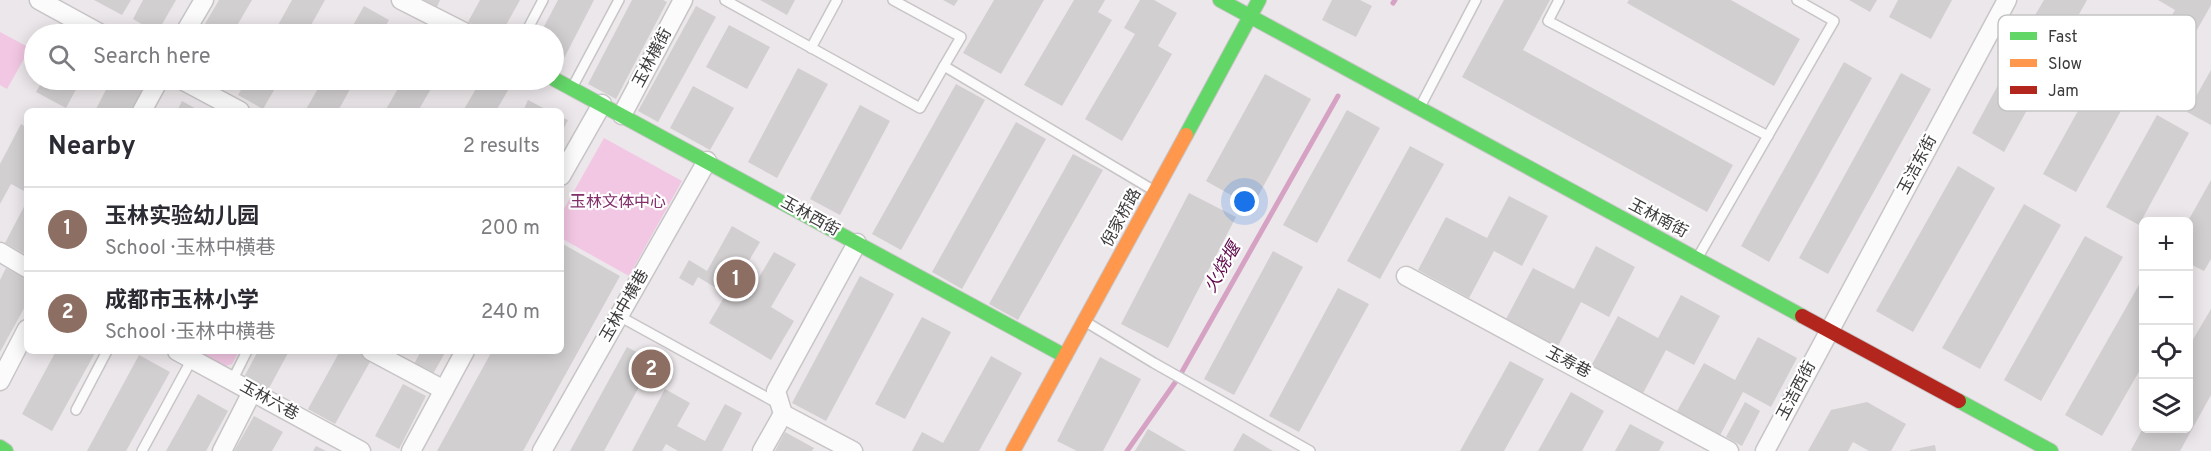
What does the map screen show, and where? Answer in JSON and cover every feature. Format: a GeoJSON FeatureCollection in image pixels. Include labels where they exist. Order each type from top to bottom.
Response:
{"type":"FeatureCollection","features":[{"type":"Feature","properties":{"kind":"street"},"geometry":{"type":"LineString","coordinates":[[39,0],[83,24]]}},
{"type":"Feature","properties":{"kind":"street"},"geometry":{"type":"LineString","coordinates":[[190,24],[204,0]]}},
{"type":"Feature","properties":{"kind":"street"},"geometry":{"type":"LineString","coordinates":[[401,0],[448,24]]}},
{"type":"Feature","properties":{"kind":"street","name":"玉林横街"},"geometry":{"type":"LineString","coordinates":[[622,115],[682,0]]}},
{"type":"Feature","properties":{"kind":"street","name":"玉林南街"},"geometry":{"type":"LineString","coordinates":[[1220,0],[2051,451]]}},
{"type":"Feature","properties":{"kind":"street","name":"倪家桥路"},"geometry":{"type":"LineString","coordinates":[[1013,451],[1259,0]]}},
{"type":"Feature","properties":{"kind":"street","name":"玉洁东街"},"geometry":{"type":"LineString","coordinates":[[1999,15],[2007,0]]}},
{"type":"Feature","properties":{"kind":"street","name":"玉洁东街"},"geometry":{"type":"LineString","coordinates":[[1829,331],[1998,17]]}},
{"type":"Feature","properties":{"kind":"street","name":"玉林西街"},"geometry":{"type":"LineString","coordinates":[[564,85],[1065,356]]}},
{"type":"Feature","properties":{"kind":"street"},"geometry":{"type":"LineString","coordinates":[[144,108],[154,90]]}},
{"type":"Feature","properties":{"kind":"street"},"geometry":{"type":"LineString","coordinates":[[201,90],[234,108]]}},
{"type":"Feature","properties":{"kind":"street"},"geometry":{"type":"LineString","coordinates":[[564,171],[602,104]]}},
{"type":"Feature","properties":{"kind":"street","name":"玉林中横巷"},"geometry":{"type":"LineString","coordinates":[[542,451],[707,161]]}},
{"type":"Feature","properties":{"kind":"street"},"geometry":{"type":"LineString","coordinates":[[853,451],[782,409],[776,391],[857,243]]}},
{"type":"Feature","properties":{"kind":"street"},"geometry":{"type":"LineString","coordinates":[[0,252],[24,266]]}},
{"type":"Feature","properties":{"kind":"street","name":"玉寿巷"},"geometry":{"type":"LineString","coordinates":[[1406,276],[1729,451]]}},
{"type":"Feature","properties":{"kind":"street","name":"玉洁西街"},"geometry":{"type":"LineString","coordinates":[[1765,451],[1829,331]]}},
{"type":"Feature","properties":{"kind":"street"},"geometry":{"type":"LineString","coordinates":[[0,381],[24,335]]}},
{"type":"Feature","properties":{"kind":"street"},"geometry":{"type":"LineString","coordinates":[[377,354],[444,390]]}},
{"type":"Feature","properties":{"kind":"street"},"geometry":{"type":"LineString","coordinates":[[411,451],[463,354]]}},
{"type":"Feature","properties":{"kind":"street","name":"玉林六巷"},"geometry":{"type":"LineString","coordinates":[[184,355],[361,451]]}},
{"type":"Feature","properties":{"kind":"street"},"geometry":{"type":"LineString","coordinates":[[222,451],[252,392]]}},
{"type":"Feature","properties":{"kind":"street"},"geometry":{"type":"LineString","coordinates":[[762,451],[782,409]]}},
{"type":"Feature","properties":{"kind":"street"},"geometry":{"type":"LineString","coordinates":[[0,447],[6,451]]}},
{"type":"Feature","properties":{"kind":"lane"},"geometry":{"type":"LineString","coordinates":[[530,24],[543,0]]}},
{"type":"Feature","properties":{"kind":"lane"},"geometry":{"type":"LineString","coordinates":[[572,89],[619,0]]}},
{"type":"Feature","properties":{"kind":"lane"},"geometry":{"type":"LineString","coordinates":[[725,0],[920,108],[961,37],[893,0]]}},
{"type":"Feature","properties":{"kind":"lane"},"geometry":{"type":"LineString","coordinates":[[810,48],[837,0]]}},
{"type":"Feature","properties":{"kind":"lane"},"geometry":{"type":"LineString","coordinates":[[1419,108],[1476,0]]}},
{"type":"Feature","properties":{"kind":"lane"},"geometry":{"type":"LineString","coordinates":[[1559,0],[1548,21],[1768,136]]}},
{"type":"Feature","properties":{"kind":"lane"},"geometry":{"type":"LineString","coordinates":[[1697,259],[1834,21],[1797,0]]}},
{"type":"Feature","properties":{"kind":"lane"},"geometry":{"type":"LineString","coordinates":[[944,66],[1155,191]]}},
{"type":"Feature","properties":{"kind":"lane"},"geometry":{"type":"LineString","coordinates":[[619,316],[782,409]]}},
{"type":"Feature","properties":{"kind":"lane"},"geometry":{"type":"LineString","coordinates":[[1084,321],[1310,451]]}},
{"type":"Feature","properties":{"kind":"lane"},"geometry":{"type":"LineString","coordinates":[[76,410],[105,354]]}},
{"type":"Feature","properties":{"kind":"lane"},"geometry":{"type":"LineString","coordinates":[[232,381],[246,354]]}},
{"type":"Feature","properties":{"kind":"lane"},"geometry":{"type":"LineString","coordinates":[[142,451],[184,355]]}},
{"type":"Feature","properties":{"kind":"green space"},"geometry":{"type":"Polygon","coordinates":[[[0,32],[24,45],[24,59],[7,89],[0,85],[0,32]]]}},
{"type":"Feature","properties":{"kind":"green space","name":"玉林文体中心"},"geometry":{"type":"Polygon","coordinates":[[[604,138],[682,181],[629,276],[564,240],[564,209],[604,138]]]}},
{"type":"Feature","properties":{"kind":"green space"},"geometry":{"type":"Polygon","coordinates":[[[198,354],[237,354],[232,364],[222,367],[198,354]]]}},
{"type":"Feature","properties":{"kind":"building"},"geometry":{"type":"Polygon","coordinates":[[[94,0],[131,0],[122,15],[94,0]]]}},
{"type":"Feature","properties":{"kind":"building"},"geometry":{"type":"Polygon","coordinates":[[[143,0],[176,0],[162,24],[142,24],[133,19],[143,0]]]}},
{"type":"Feature","properties":{"kind":"building"},"geometry":{"type":"Polygon","coordinates":[[[219,0],[252,0],[238,24],[205,24],[219,0]]]}},
{"type":"Feature","properties":{"kind":"building"},"geometry":{"type":"Polygon","coordinates":[[[292,0],[325,0],[312,24],[279,24],[292,0]]]}},
{"type":"Feature","properties":{"kind":"building"},"geometry":{"type":"Polygon","coordinates":[[[424,0],[440,0],[437,7],[424,0]]]}},
{"type":"Feature","properties":{"kind":"building"},"geometry":{"type":"Polygon","coordinates":[[[480,0],[520,0],[507,24],[468,22],[480,0]]]}},
{"type":"Feature","properties":{"kind":"building"},"geometry":{"type":"Polygon","coordinates":[[[558,0],[594,0],[564,58],[564,24],[545,24],[558,0]]]}},
{"type":"Feature","properties":{"kind":"building"},"geometry":{"type":"Polygon","coordinates":[[[632,0],[667,2],[616,99],[588,84],[632,0]]]}},
{"type":"Feature","properties":{"kind":"building"},"geometry":{"type":"Polygon","coordinates":[[[760,0],[795,0],[787,15],[760,0]]]}},
{"type":"Feature","properties":{"kind":"building"},"geometry":{"type":"Polygon","coordinates":[[[943,0],[958,0],[954,6],[943,0]]]}},
{"type":"Feature","properties":{"kind":"building"},"geometry":{"type":"Polygon","coordinates":[[[994,0],[1044,0],[1001,74],[963,53],[994,0]]]}},
{"type":"Feature","properties":{"kind":"building"},"geometry":{"type":"Polygon","coordinates":[[[1074,0],[1105,0],[1098,12],[1112,20],[1062,106],[1024,85],[1074,0]]]}},
{"type":"Feature","properties":{"kind":"building"},"geometry":{"type":"Polygon","coordinates":[[[1140,0],[1154,0],[1177,13],[1158,46],[1172,54],[1122,141],[1085,119],[1135,34],[1124,28],[1140,0]]]}},
{"type":"Feature","properties":{"kind":"building"},"geometry":{"type":"Polygon","coordinates":[[[1332,0],[1360,0],[1372,6],[1356,37],[1322,20],[1332,0]]]}},
{"type":"Feature","properties":{"kind":"building"},"geometry":{"type":"Polygon","coordinates":[[[1504,0],[1550,0],[1523,50],[1733,165],[1707,212],[1462,77],[1504,0]]]}},
{"type":"Feature","properties":{"kind":"building"},"geometry":{"type":"Polygon","coordinates":[[[1629,0],[1731,0],[1800,39],[1774,86],[1627,3],[1629,0]]]}},
{"type":"Feature","properties":{"kind":"building"},"geometry":{"type":"Polygon","coordinates":[[[1849,0],[1877,0],[1870,12],[1849,0]]]}},
{"type":"Feature","properties":{"kind":"building"},"geometry":{"type":"Polygon","coordinates":[[[1898,0],[1952,0],[1931,39],[1889,17],[1898,0]]]}},
{"type":"Feature","properties":{"kind":"building"},"geometry":{"type":"Polygon","coordinates":[[[2044,0],[2087,0],[2079,15],[2035,15],[2044,0]]]}},
{"type":"Feature","properties":{"kind":"building"},"geometry":{"type":"Polygon","coordinates":[[[2158,0],[2211,0],[2211,5],[2196,32],[2196,15],[2172,15],[2175,10],[2158,0]]]}},
{"type":"Feature","properties":{"kind":"building"},"geometry":{"type":"Polygon","coordinates":[[[364,6],[389,20],[387,24],[354,24],[364,6]]]}},
{"type":"Feature","properties":{"kind":"building"},"geometry":{"type":"Polygon","coordinates":[[[696,6],[716,17],[658,122],[638,111],[696,6]]]}},
{"type":"Feature","properties":{"kind":"building"},"geometry":{"type":"Polygon","coordinates":[[[729,25],[770,47],[747,89],[706,67],[729,25]]]}},
{"type":"Feature","properties":{"kind":"building"},"geometry":{"type":"Polygon","coordinates":[[[1844,62],[1872,78],[1769,262],[1741,246],[1844,62]]]}},
{"type":"Feature","properties":{"kind":"building"},"geometry":{"type":"Polygon","coordinates":[[[798,68],[828,84],[777,178],[748,162],[798,68]]]}},
{"type":"Feature","properties":{"kind":"building"},"geometry":{"type":"Polygon","coordinates":[[[2211,70],[2211,125],[2187,112],[2196,111],[2196,96],[2211,70]]]}},
{"type":"Feature","properties":{"kind":"building"},"geometry":{"type":"Polygon","coordinates":[[[1901,73],[1931,89],[1828,274],[1799,258],[1901,73]]]}},
{"type":"Feature","properties":{"kind":"building"},"geometry":{"type":"Polygon","coordinates":[[[1265,74],[1311,99],[1252,207],[1206,181],[1265,74]]]}},
{"type":"Feature","properties":{"kind":"building"},"geometry":{"type":"Polygon","coordinates":[[[956,84],[985,100],[901,250],[872,234],[956,84]]]}},
{"type":"Feature","properties":{"kind":"building"},"geometry":{"type":"Polygon","coordinates":[[[1998,85],[1998,111],[2026,111],[2004,152],[1972,133],[1998,85]]]}},
{"type":"Feature","properties":{"kind":"building"},"geometry":{"type":"Polygon","coordinates":[[[693,86],[734,108],[710,150],[670,128],[693,86]]]}},
{"type":"Feature","properties":{"kind":"building"},"geometry":{"type":"Polygon","coordinates":[[[37,90],[76,90],[66,108],[36,92],[37,90]]]}},
{"type":"Feature","properties":{"kind":"building"},"geometry":{"type":"Polygon","coordinates":[[[106,90],[144,90],[135,108],[97,108],[106,90]]]}},
{"type":"Feature","properties":{"kind":"building"},"geometry":{"type":"Polygon","coordinates":[[[241,90],[274,90],[264,108],[238,95],[241,90]]]}},
{"type":"Feature","properties":{"kind":"building"},"geometry":{"type":"Polygon","coordinates":[[[317,90],[350,90],[340,108],[307,108],[317,90]]]}},
{"type":"Feature","properties":{"kind":"building"},"geometry":{"type":"Polygon","coordinates":[[[397,90],[430,90],[420,108],[387,108],[397,90]]]}},
{"type":"Feature","properties":{"kind":"building"},"geometry":{"type":"Polygon","coordinates":[[[475,90],[508,90],[498,108],[465,108],[475,90]]]}},
{"type":"Feature","properties":{"kind":"building"},"geometry":{"type":"Polygon","coordinates":[[[528,100],[543,108],[524,108],[528,100]]]}},
{"type":"Feature","properties":{"kind":"building"},"geometry":{"type":"Polygon","coordinates":[[[182,101],[195,108],[178,108],[182,101]]]}},
{"type":"Feature","properties":{"kind":"building"},"geometry":{"type":"Polygon","coordinates":[[[860,105],[890,121],[840,215],[810,199],[860,105]]]}},
{"type":"Feature","properties":{"kind":"building"},"geometry":{"type":"Polygon","coordinates":[[[1347,110],[1380,128],[1317,243],[1283,225],[1347,110]]]}},
{"type":"Feature","properties":{"kind":"building"},"geometry":{"type":"Polygon","coordinates":[[[2078,111],[2121,111],[2076,192],[2043,174],[2078,111]]]}},
{"type":"Feature","properties":{"kind":"building"},"geometry":{"type":"Polygon","coordinates":[[[2157,115],[2189,133],[2143,217],[2139,217],[2139,225],[2106,207],[2157,115]]]}},
{"type":"Feature","properties":{"kind":"building"},"geometry":{"type":"Polygon","coordinates":[[[1016,122],[1046,139],[962,289],[932,272],[1016,122]]]}},
{"type":"Feature","properties":{"kind":"building"},"geometry":{"type":"Polygon","coordinates":[[[21,124],[24,126],[24,191],[11,184],[0,204],[0,164],[21,124]]]}},
{"type":"Feature","properties":{"kind":"building"},"geometry":{"type":"Polygon","coordinates":[[[1410,146],[1444,164],[1380,279],[1347,261],[1410,146]]]}},
{"type":"Feature","properties":{"kind":"building"},"geometry":{"type":"Polygon","coordinates":[[[1073,154],[1103,170],[1018,320],[989,304],[1073,154]]]}},
{"type":"Feature","properties":{"kind":"building"},"geometry":{"type":"Polygon","coordinates":[[[1958,166],[1995,188],[1913,332],[1876,311],[1958,166]]]}},
{"type":"Feature","properties":{"kind":"building"},"geometry":{"type":"Polygon","coordinates":[[[2211,180],[2211,259],[2204,271],[2193,266],[2193,217],[2190,217],[2211,180]]]}},
{"type":"Feature","properties":{"kind":"building"},"geometry":{"type":"Polygon","coordinates":[[[1189,193],[1236,217],[1168,348],[1121,324],[1189,193]]]}},
{"type":"Feature","properties":{"kind":"building"},"geometry":{"type":"Polygon","coordinates":[[[1509,196],[1548,216],[1522,266],[1494,251],[1469,298],[1418,270],[1446,217],[1487,238],[1509,196]]]}},
{"type":"Feature","properties":{"kind":"building"},"geometry":{"type":"Polygon","coordinates":[[[2024,204],[2061,225],[1980,369],[1942,348],[2024,204]]]}},
{"type":"Feature","properties":{"kind":"building"},"geometry":{"type":"Polygon","coordinates":[[[24,207],[24,253],[5,243],[24,207]]]}},
{"type":"Feature","properties":{"kind":"building"},"geometry":{"type":"Polygon","coordinates":[[[732,226],[760,242],[737,281],[752,289],[774,252],[796,264],[771,307],[794,321],[771,360],[709,323],[726,294],[698,277],[693,286],[679,278],[689,260],[707,271],[732,226]]]}},
{"type":"Feature","properties":{"kind":"building"},"geometry":{"type":"Polygon","coordinates":[[[2085,236],[2123,257],[2041,401],[2004,380],[2085,236]]]}},
{"type":"Feature","properties":{"kind":"building"},"geometry":{"type":"Polygon","coordinates":[[[564,245],[620,276],[523,451],[437,451],[490,354],[564,354],[564,245]]]}},
{"type":"Feature","properties":{"kind":"building"},"geometry":{"type":"Polygon","coordinates":[[[1596,246],[1635,267],[1609,317],[1581,302],[1557,348],[1505,321],[1533,268],[1574,289],[1596,246]]]}},
{"type":"Feature","properties":{"kind":"building"},"geometry":{"type":"Polygon","coordinates":[[[1273,251],[1303,267],[1234,395],[1204,379],[1273,251]]]}},
{"type":"Feature","properties":{"kind":"building"},"geometry":{"type":"Polygon","coordinates":[[[6,268],[24,277],[24,308],[0,352],[0,280],[6,268]]]}},
{"type":"Feature","properties":{"kind":"building"},"geometry":{"type":"Polygon","coordinates":[[[860,276],[894,294],[826,421],[792,403],[860,276]]]}},
{"type":"Feature","properties":{"kind":"building"},"geometry":{"type":"Polygon","coordinates":[[[2139,285],[2139,372],[2102,436],[2065,415],[2139,285]]]}},
{"type":"Feature","properties":{"kind":"building"},"geometry":{"type":"Polygon","coordinates":[[[1338,288],[1369,304],[1299,432],[1269,416],[1338,288]]]}},
{"type":"Feature","properties":{"kind":"building"},"geometry":{"type":"Polygon","coordinates":[[[1681,295],[1720,316],[1694,365],[1666,350],[1641,397],[1589,370],[1618,316],[1658,338],[1681,295]]]}},
{"type":"Feature","properties":{"kind":"building"},"geometry":{"type":"Polygon","coordinates":[[[2211,309],[2211,395],[2193,428],[2193,379],[2193,340],[2211,309]]]}},
{"type":"Feature","properties":{"kind":"building"},"geometry":{"type":"Polygon","coordinates":[[[922,317],[951,332],[905,419],[875,404],[922,317]]]}},
{"type":"Feature","properties":{"kind":"building"},"geometry":{"type":"Polygon","coordinates":[[[1758,337],[1797,358],[1771,407],[1743,392],[1718,439],[1676,413],[1704,363],[1735,380],[1758,337]]]}},
{"type":"Feature","properties":{"kind":"building"},"geometry":{"type":"Polygon","coordinates":[[[627,347],[653,361],[604,451],[570,451],[627,347]]]}},
{"type":"Feature","properties":{"kind":"building"},"geometry":{"type":"Polygon","coordinates":[[[54,354],[94,354],[52,431],[22,414],[54,354]]]}},
{"type":"Feature","properties":{"kind":"building"},"geometry":{"type":"Polygon","coordinates":[[[256,354],[287,354],[267,392],[243,379],[256,354]]]}},
{"type":"Feature","properties":{"kind":"building"},"geometry":{"type":"Polygon","coordinates":[[[338,354],[361,354],[371,360],[335,424],[308,409],[338,354]]]}},
{"type":"Feature","properties":{"kind":"building"},"geometry":{"type":"Polygon","coordinates":[[[419,354],[444,354],[433,374],[414,364],[419,354]]]}},
{"type":"Feature","properties":{"kind":"building"},"geometry":{"type":"Polygon","coordinates":[[[139,355],[170,372],[126,451],[87,451],[139,355]]]}},
{"type":"Feature","properties":{"kind":"building"},"geometry":{"type":"Polygon","coordinates":[[[991,356],[1022,373],[979,451],[912,451],[922,432],[943,443],[991,356]]]}},
{"type":"Feature","properties":{"kind":"building"},"geometry":{"type":"Polygon","coordinates":[[[1100,357],[1141,379],[1103,451],[1077,451],[1057,441],[1100,357]]]}},
{"type":"Feature","properties":{"kind":"building"},"geometry":{"type":"Polygon","coordinates":[[[1510,361],[1544,379],[1504,451],[1460,451],[1510,361]]]}},
{"type":"Feature","properties":{"kind":"building"},"geometry":{"type":"Polygon","coordinates":[[[403,384],[426,396],[399,449],[375,436],[403,384]]]}},
{"type":"Feature","properties":{"kind":"building"},"geometry":{"type":"Polygon","coordinates":[[[665,389],[690,403],[677,426],[705,441],[725,404],[742,413],[722,451],[678,451],[666,444],[662,451],[632,451],[665,389]]]}},
{"type":"Feature","properties":{"kind":"building"},"geometry":{"type":"Polygon","coordinates":[[[1571,392],[1604,411],[1582,451],[1538,451],[1571,392]]]}},
{"type":"Feature","properties":{"kind":"building"},"geometry":{"type":"Polygon","coordinates":[[[198,394],[228,411],[206,451],[166,451],[198,394]]]}},
{"type":"Feature","properties":{"kind":"building"},"geometry":{"type":"Polygon","coordinates":[[[1745,402],[1760,411],[1742,446],[1726,437],[1745,402]]]}},
{"type":"Feature","properties":{"kind":"building"},"geometry":{"type":"Polygon","coordinates":[[[1867,402],[1906,424],[1891,451],[1869,451],[1853,442],[1848,451],[1808,451],[1831,410],[1867,402]]]}},
{"type":"Feature","properties":{"kind":"building"},"geometry":{"type":"Polygon","coordinates":[[[254,416],[283,432],[272,451],[234,451],[254,416]]]}},
{"type":"Feature","properties":{"kind":"building"},"geometry":{"type":"Polygon","coordinates":[[[1630,424],[1664,442],[1659,451],[1615,451],[1630,424]]]}},
{"type":"Feature","properties":{"kind":"building"},"geometry":{"type":"Polygon","coordinates":[[[1148,429],[1186,451],[1135,451],[1148,429]]]}},
{"type":"Feature","properties":{"kind":"building"},"geometry":{"type":"Polygon","coordinates":[[[785,432],[814,448],[812,451],[775,451],[785,432]]]}},
{"type":"Feature","properties":{"kind":"building"},"geometry":{"type":"Polygon","coordinates":[[[1243,433],[1273,451],[1233,451],[1243,433]]]}},
{"type":"Feature","properties":{"kind":"building"},"geometry":{"type":"Polygon","coordinates":[[[2140,433],[2190,433],[2180,451],[2131,450],[2140,433]]]}},
{"type":"Feature","properties":{"kind":"building"},"geometry":{"type":"Polygon","coordinates":[[[1935,445],[1936,451],[1910,451],[1910,450],[1935,445]]]}},
{"type":"Feature","properties":{"kind":"building"},"geometry":{"type":"Polygon","coordinates":[[[316,446],[326,451],[313,451],[316,446]]]}},
{"type":"Feature","properties":{"kind":"waterway","name":"火烧堰"},"geometry":{"type":"LineString","coordinates":[[1127,451],[1179,377],[1338,96]]}},
{"type":"Feature","properties":{"kind":"traffic: fast"},"geometry":{"type":"LineString","coordinates":[[1220,0],[1802,316]]}},
{"type":"Feature","properties":{"kind":"traffic: fast"},"geometry":{"type":"LineString","coordinates":[[1186,135],[1259,0]]}},
{"type":"Feature","properties":{"kind":"traffic: fast"},"geometry":{"type":"LineString","coordinates":[[564,84],[1065,356]]}},
{"type":"Feature","properties":{"kind":"traffic: fast"},"geometry":{"type":"LineString","coordinates":[[1959,401],[2051,451]]}},
{"type":"Feature","properties":{"kind":"traffic: fast"},"geometry":{"type":"LineString","coordinates":[[0,447],[6,451]]}},
{"type":"Feature","properties":{"kind":"traffic: slow"},"geometry":{"type":"LineString","coordinates":[[1013,451],[1186,135]]}},
{"type":"Feature","properties":{"kind":"traffic: jam"},"geometry":{"type":"LineString","coordinates":[[1802,316],[1959,401]]}},
{"type":"Feature","properties":{"kind":"place","name":"玉林实验幼儿园"},"geometry":{"type":"Point","coordinates":[736,279]}},
{"type":"Feature","properties":{"kind":"place","name":"成都市玉林小学"},"geometry":{"type":"Point","coordinates":[651,369]}}]}
